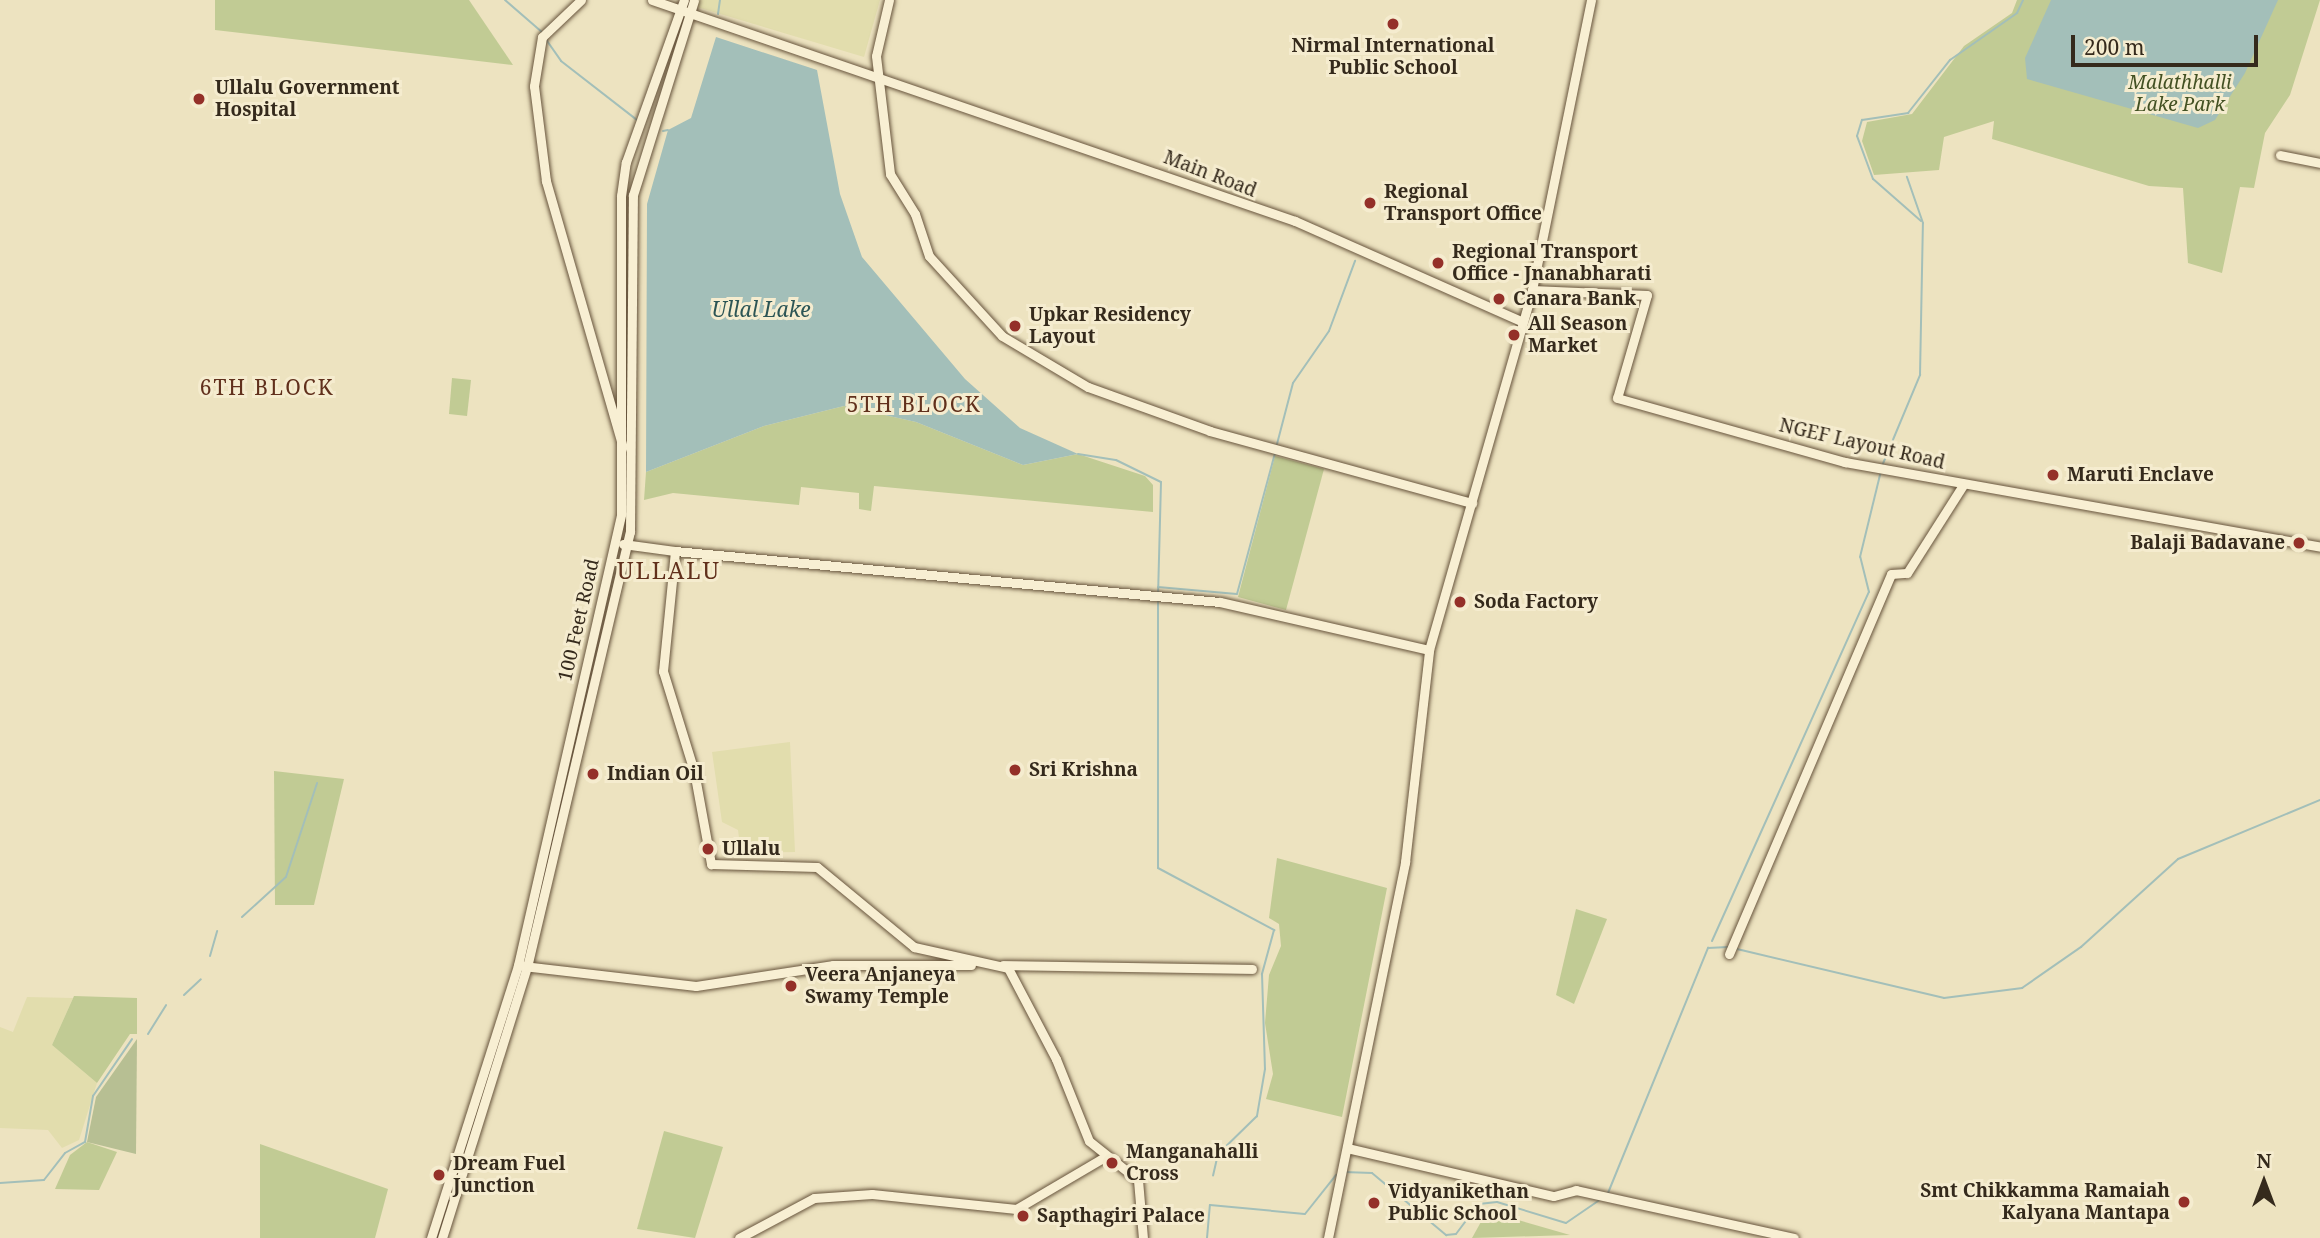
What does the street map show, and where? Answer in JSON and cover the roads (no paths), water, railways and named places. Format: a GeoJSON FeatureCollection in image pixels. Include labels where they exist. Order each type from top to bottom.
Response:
{"type":"FeatureCollection","features":[{"type":"Feature","properties":{"kind":"street"},"geometry":{"type":"LineString","coordinates":[[581,0],[542,37],[534,86],[547,181],[627,448]]}},
{"type":"Feature","properties":{"kind":"street","name":"Main Road"},"geometry":{"type":"LineString","coordinates":[[652,0],[685,8],[1295,221],[1523,322]]}},
{"type":"Feature","properties":{"kind":"street","name":"100 Feet Road"},"geometry":{"type":"LineString","coordinates":[[430,1238],[523,966],[615,542],[627,448],[621,196],[641,122],[685,8],[694,0]]}},
{"type":"Feature","properties":{"kind":"street"},"geometry":{"type":"LineString","coordinates":[[889,0],[878,75],[890,174],[915,214],[929,256],[963,300],[1030,357],[1088,387],[1269,451],[1331,459],[1472,503]]}},
{"type":"Feature","properties":{"kind":"street"},"geometry":{"type":"LineString","coordinates":[[1328,1238],[1405,862],[1429,650],[1532,290],[1591,0]]}},
{"type":"Feature","properties":{"kind":"street","name":"100 Feet Road"},"geometry":{"type":"LineString","coordinates":[[442,1238],[523,966],[627,544],[633,195],[685,8]]}},
{"type":"Feature","properties":{"kind":"street"},"geometry":{"type":"LineString","coordinates":[[2280,155],[2320,163]]}},
{"type":"Feature","properties":{"kind":"street","name":"NGEF Layout Road"},"geometry":{"type":"LineString","coordinates":[[1532,290],[1647,295],[1617,398],[1881,469],[2320,547]]}},
{"type":"Feature","properties":{"kind":"street"},"geometry":{"type":"LineString","coordinates":[[1730,948],[1891,574],[1907,573],[1963,485]]}},
{"type":"Feature","properties":{"kind":"street"},"geometry":{"type":"LineString","coordinates":[[615,542],[675,551],[1220,602],[1429,650]]}},
{"type":"Feature","properties":{"kind":"street"},"geometry":{"type":"LineString","coordinates":[[675,551],[663,671],[694,771],[711,864],[817,867],[914,947],[1002,965],[1018,981],[1089,1141],[1102,1157],[1138,1180],[1143,1238]]}},
{"type":"Feature","properties":{"kind":"street"},"geometry":{"type":"LineString","coordinates":[[523,966],[696,986],[833,965],[1252,969]]}},
{"type":"Feature","properties":{"kind":"street"},"geometry":{"type":"LineString","coordinates":[[1347,1148],[1554,1196],[1587,1193],[1606,1200],[1794,1238]]}},
{"type":"Feature","properties":{"kind":"street"},"geometry":{"type":"LineString","coordinates":[[739,1238],[814,1198],[872,1194],[1016,1209],[1102,1157]]}},
{"type":"Feature","properties":{"kind":"water"},"geometry":{"type":"Polygon","coordinates":[[[2051,0],[2278,0],[2245,73],[2215,120],[2198,128],[2027,79],[2025,58],[2051,0]]]}},
{"type":"Feature","properties":{"kind":"water","name":"Ullal Lake"},"geometry":{"type":"Polygon","coordinates":[[[716,37],[817,70],[840,194],[862,257],[965,379],[1020,428],[1078,454],[1023,465],[916,422],[844,406],[764,426],[646,472],[647,204],[668,130],[691,118],[716,37]]]}},
{"type":"Feature","properties":{"kind":"waterway"},"geometry":{"type":"LineString","coordinates":[[505,0],[543,33]]}},
{"type":"Feature","properties":{"kind":"waterway"},"geometry":{"type":"LineString","coordinates":[[718,14],[720,0]]}},
{"type":"Feature","properties":{"kind":"waterway"},"geometry":{"type":"LineString","coordinates":[[1921,221],[1873,179],[1857,136],[1862,120],[1908,113],[1950,60],[2017,13],[2023,0]]}},
{"type":"Feature","properties":{"kind":"waterway"},"geometry":{"type":"LineString","coordinates":[[545,38],[561,61],[637,120]]}},
{"type":"Feature","properties":{"kind":"waterway"},"geometry":{"type":"LineString","coordinates":[[663,131],[668,130]]}},
{"type":"Feature","properties":{"kind":"waterway"},"geometry":{"type":"LineString","coordinates":[[1882,466],[1920,375],[1923,223],[1907,177]]}},
{"type":"Feature","properties":{"kind":"waterway"},"geometry":{"type":"LineString","coordinates":[[1277,444],[1293,383],[1329,331],[1355,261]]}},
{"type":"Feature","properties":{"kind":"waterway"},"geometry":{"type":"LineString","coordinates":[[1158,587],[1237,594],[1275,453]]}},
{"type":"Feature","properties":{"kind":"waterway"},"geometry":{"type":"LineString","coordinates":[[1078,454],[1116,460],[1161,482],[1158,594]]}},
{"type":"Feature","properties":{"kind":"waterway"},"geometry":{"type":"LineString","coordinates":[[1712,941],[1869,592],[1860,557],[1881,471]]}},
{"type":"Feature","properties":{"kind":"waterway"},"geometry":{"type":"LineString","coordinates":[[1158,599],[1158,868],[1274,930],[1262,974],[1265,1069],[1257,1116],[1218,1154],[1213,1175]]}},
{"type":"Feature","properties":{"kind":"waterway"},"geometry":{"type":"LineString","coordinates":[[242,917],[286,877],[317,783]]}},
{"type":"Feature","properties":{"kind":"waterway"},"geometry":{"type":"LineString","coordinates":[[1737,949],[1944,998],[2022,988],[2081,947],[2178,859],[2320,800]]}},
{"type":"Feature","properties":{"kind":"waterway"},"geometry":{"type":"LineString","coordinates":[[210,956],[217,931]]}},
{"type":"Feature","properties":{"kind":"waterway"},"geometry":{"type":"LineString","coordinates":[[1608,1193],[1708,948],[1728,947]]}},
{"type":"Feature","properties":{"kind":"waterway"},"geometry":{"type":"LineString","coordinates":[[184,995],[201,979]]}},
{"type":"Feature","properties":{"kind":"waterway"},"geometry":{"type":"LineString","coordinates":[[148,1034],[166,1005]]}},
{"type":"Feature","properties":{"kind":"waterway"},"geometry":{"type":"LineString","coordinates":[[0,1183],[44,1180],[65,1153],[85,1142],[93,1096],[132,1039]]}},
{"type":"Feature","properties":{"kind":"waterway"},"geometry":{"type":"LineString","coordinates":[[1344,1172],[1372,1173],[1446,1235],[1456,1234],[1479,1204],[1497,1202],[1566,1223],[1601,1199]]}},
{"type":"Feature","properties":{"kind":"waterway"},"geometry":{"type":"LineString","coordinates":[[1207,1238],[1210,1205],[1305,1214],[1336,1175]]}},
{"type":"Feature","properties":{"kind":"place","name":"Nirmal International Public School"},"geometry":{"type":"Point","coordinates":[1393,24]}},
{"type":"Feature","properties":{"kind":"place","name":"Ullalu Government Hospital"},"geometry":{"type":"Point","coordinates":[199,99]}},
{"type":"Feature","properties":{"kind":"place","name":"Regional Transport Office"},"geometry":{"type":"Point","coordinates":[1370,203]}},
{"type":"Feature","properties":{"kind":"place","name":"Regional Transport Office - Jnanabharati"},"geometry":{"type":"Point","coordinates":[1438,263]}},
{"type":"Feature","properties":{"kind":"place","name":"Canara Bank"},"geometry":{"type":"Point","coordinates":[1499,299]}},
{"type":"Feature","properties":{"kind":"place","name":"Upkar Residency Layout"},"geometry":{"type":"Point","coordinates":[1015,326]}},
{"type":"Feature","properties":{"kind":"place","name":"All Season Market"},"geometry":{"type":"Point","coordinates":[1514,335]}},
{"type":"Feature","properties":{"kind":"place","name":"Maruti Enclave"},"geometry":{"type":"Point","coordinates":[2053,475]}},
{"type":"Feature","properties":{"kind":"place","name":"Balaji Badavane"},"geometry":{"type":"Point","coordinates":[2299,543]}},
{"type":"Feature","properties":{"kind":"place","name":"Soda Factory"},"geometry":{"type":"Point","coordinates":[1460,602]}},
{"type":"Feature","properties":{"kind":"place","name":"Sri Krishna"},"geometry":{"type":"Point","coordinates":[1015,770]}},
{"type":"Feature","properties":{"kind":"place","name":"Indian Oil"},"geometry":{"type":"Point","coordinates":[593,774]}},
{"type":"Feature","properties":{"kind":"place","name":"Ullalu"},"geometry":{"type":"Point","coordinates":[708,849]}},
{"type":"Feature","properties":{"kind":"place","name":"Veera Anjaneya Swamy Temple"},"geometry":{"type":"Point","coordinates":[791,986]}},
{"type":"Feature","properties":{"kind":"place","name":"Manganahalli Cross"},"geometry":{"type":"Point","coordinates":[1112,1163]}},
{"type":"Feature","properties":{"kind":"place","name":"Dream Fuel Junction"},"geometry":{"type":"Point","coordinates":[439,1175]}},
{"type":"Feature","properties":{"kind":"place","name":"Smt Chikkamma Ramaiah Kalyana Mantapa"},"geometry":{"type":"Point","coordinates":[2184,1202]}},
{"type":"Feature","properties":{"kind":"place","name":"Vidyanikethan Public School"},"geometry":{"type":"Point","coordinates":[1374,1203]}},
{"type":"Feature","properties":{"kind":"place","name":"Sapthagiri Palace"},"geometry":{"type":"Point","coordinates":[1023,1216]}},
{"type":"Feature","properties":{"kind":"district","name":"6TH BLOCK"},"geometry":{"type":"Point","coordinates":[267,387]}},
{"type":"Feature","properties":{"kind":"district","name":"5TH BLOCK"},"geometry":{"type":"Point","coordinates":[914,404]}},
{"type":"Feature","properties":{"kind":"district","name":"ULLALU"},"geometry":{"type":"Point","coordinates":[669,570]}},
{"type":"Feature","properties":{"kind":"park label","name":"Malathhalli Lake Park"},"geometry":{"type":"Point","coordinates":[2180,94]}}]}
